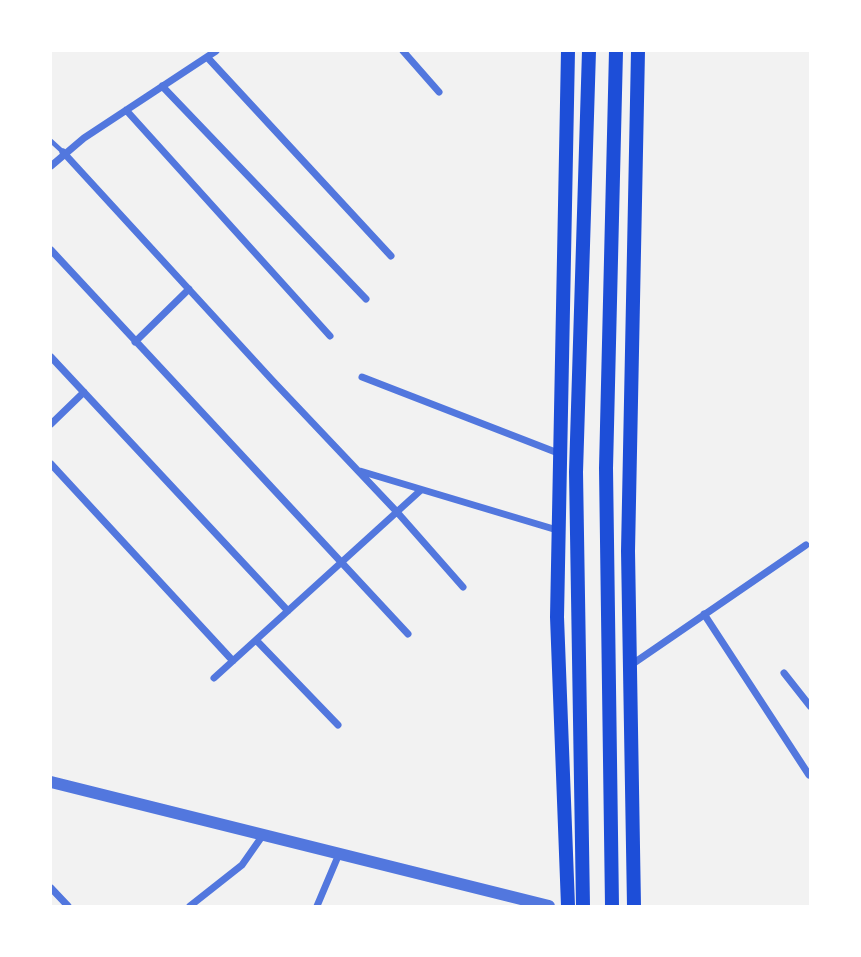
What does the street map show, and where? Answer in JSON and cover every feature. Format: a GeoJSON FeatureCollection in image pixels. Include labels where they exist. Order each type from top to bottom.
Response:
{"type":"FeatureCollection","features":[{"type":"Feature","properties":{"kind":"main road"},"geometry":{"type":"LineString","coordinates":[[568,51],[557,530],[557,617],[568,906]]}},
{"type":"Feature","properties":{"kind":"main road"},"geometry":{"type":"LineString","coordinates":[[583,906],[576,472],[589,51]]}},
{"type":"Feature","properties":{"kind":"main road"},"geometry":{"type":"LineString","coordinates":[[612,906],[606,468],[616,51]]}},
{"type":"Feature","properties":{"kind":"main road"},"geometry":{"type":"LineString","coordinates":[[634,906],[629,405],[638,51]]}},
{"type":"Feature","properties":{"kind":"street"},"geometry":{"type":"LineString","coordinates":[[51,166],[63,152],[216,51]]}},
{"type":"Feature","properties":{"kind":"street"},"geometry":{"type":"LineString","coordinates":[[403,51],[439,92]]}},
{"type":"Feature","properties":{"kind":"street"},"geometry":{"type":"LineString","coordinates":[[207,57],[391,256]]}},
{"type":"Feature","properties":{"kind":"street"},"geometry":{"type":"LineString","coordinates":[[162,86],[366,299]]}},
{"type":"Feature","properties":{"kind":"street"},"geometry":{"type":"LineString","coordinates":[[126,110],[330,336]]}},
{"type":"Feature","properties":{"kind":"street"},"geometry":{"type":"LineString","coordinates":[[63,152],[397,512],[463,587]]}},
{"type":"Feature","properties":{"kind":"street"},"geometry":{"type":"LineString","coordinates":[[51,250],[408,634]]}},
{"type":"Feature","properties":{"kind":"street"},"geometry":{"type":"LineString","coordinates":[[135,342],[189,289]]}},
{"type":"Feature","properties":{"kind":"street"},"geometry":{"type":"LineString","coordinates":[[51,357],[288,611]]}},
{"type":"Feature","properties":{"kind":"street"},"geometry":{"type":"LineString","coordinates":[[362,377],[558,453]]}},
{"type":"Feature","properties":{"kind":"street"},"geometry":{"type":"LineString","coordinates":[[51,424],[84,392]]}},
{"type":"Feature","properties":{"kind":"street"},"geometry":{"type":"LineString","coordinates":[[51,464],[233,661]]}},
{"type":"Feature","properties":{"kind":"street"},"geometry":{"type":"LineString","coordinates":[[358,471],[557,530]]}},
{"type":"Feature","properties":{"kind":"street"},"geometry":{"type":"LineString","coordinates":[[214,678],[421,490]]}},
{"type":"Feature","properties":{"kind":"street"},"geometry":{"type":"LineString","coordinates":[[630,665],[806,545]]}},
{"type":"Feature","properties":{"kind":"street"},"geometry":{"type":"LineString","coordinates":[[704,614],[809,775]]}},
{"type":"Feature","properties":{"kind":"street"},"geometry":{"type":"LineString","coordinates":[[256,640],[338,725]]}},
{"type":"Feature","properties":{"kind":"street"},"geometry":{"type":"LineString","coordinates":[[784,673],[810,706]]}},
{"type":"Feature","properties":{"kind":"street"},"geometry":{"type":"LineString","coordinates":[[51,782],[549,906]]}},
{"type":"Feature","properties":{"kind":"street"},"geometry":{"type":"LineString","coordinates":[[190,906],[242,865],[263,835]]}},
{"type":"Feature","properties":{"kind":"street"},"geometry":{"type":"LineString","coordinates":[[317,906],[339,854]]}},
{"type":"Feature","properties":{"kind":"street"},"geometry":{"type":"LineString","coordinates":[[51,888],[68,906]]}},
{"type":"Feature","properties":{"kind":"lane"},"geometry":{"type":"LineString","coordinates":[[51,141],[63,152]]}}]}
